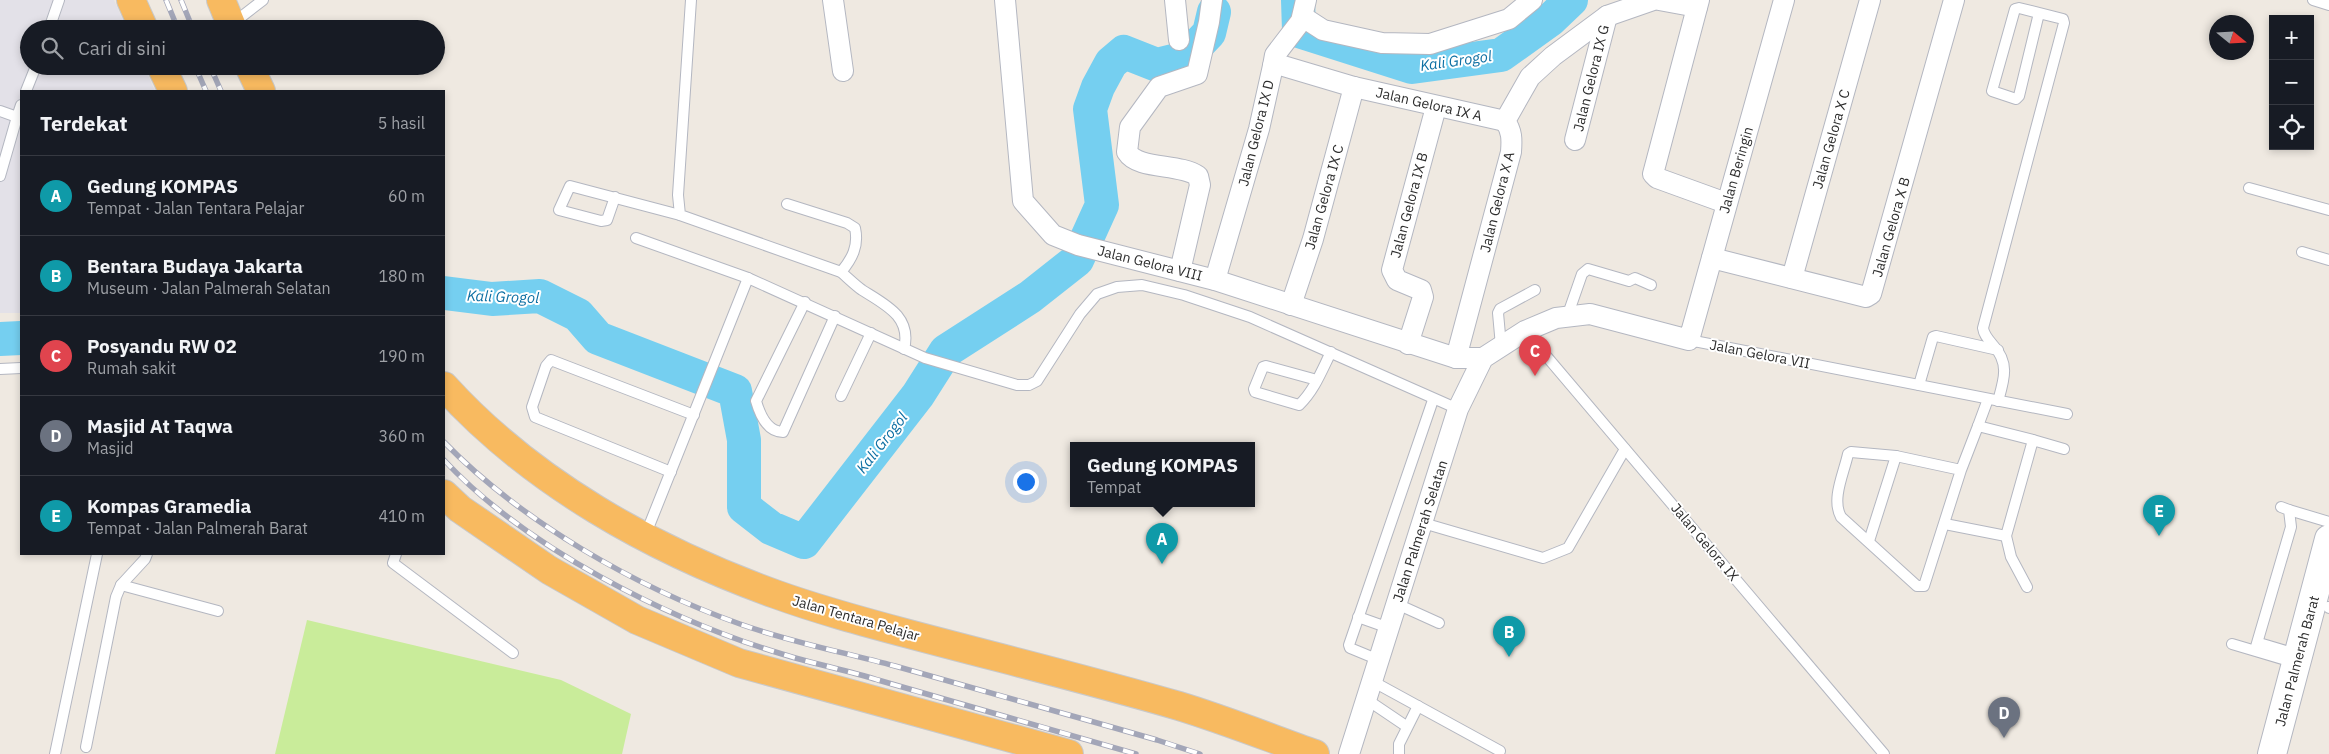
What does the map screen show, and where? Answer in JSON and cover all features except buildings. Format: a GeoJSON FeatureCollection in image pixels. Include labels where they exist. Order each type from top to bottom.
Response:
{"type":"FeatureCollection","features":[{"type":"Feature","properties":{"kind":"highway"},"geometry":{"type":"LineString","coordinates":[[131,0],[140,20]]}},
{"type":"Feature","properties":{"kind":"highway"},"geometry":{"type":"LineString","coordinates":[[221,0],[229,20]]}},
{"type":"Feature","properties":{"kind":"highway"},"geometry":{"type":"LineString","coordinates":[[165,75],[173,90]]}},
{"type":"Feature","properties":{"kind":"highway"},"geometry":{"type":"LineString","coordinates":[[253,75],[261,90]]}},
{"type":"Feature","properties":{"kind":"highway","name":"Jalan Tentara Pelajar"},"geometry":{"type":"LineString","coordinates":[[445,387],[519,457],[584,501],[645,537],[709,569],[817,608],[1180,707],[1316,754]]}},
{"type":"Feature","properties":{"kind":"highway"},"geometry":{"type":"LineString","coordinates":[[445,495],[460,509],[549,570],[637,620],[739,663],[1069,754]]}},
{"type":"Feature","properties":{"kind":"main road","name":"Jalan Palmerah Barat"},"geometry":{"type":"LineString","coordinates":[[2272,754],[2329,538]]}},
{"type":"Feature","properties":{"kind":"main road","name":"Jalan Palmerah Barat"},"geometry":{"type":"LineString","coordinates":[[2291,754],[2329,607]]}},
{"type":"Feature","properties":{"kind":"street"},"geometry":{"type":"LineString","coordinates":[[833,0],[843,72]]}},
{"type":"Feature","properties":{"kind":"street","name":"Jalan Gelora VIII"},"geometry":{"type":"LineString","coordinates":[[1005,0],[1010,38],[1023,201],[1053,235],[1085,247],[1215,280],[1456,358],[1483,358]]}},
{"type":"Feature","properties":{"kind":"street"},"geometry":{"type":"LineString","coordinates":[[1175,0],[1178,40]]}},
{"type":"Feature","properties":{"kind":"street"},"geometry":{"type":"LineString","coordinates":[[1180,271],[1200,185],[1198,176],[1175,168],[1137,161],[1127,152],[1127,142],[1130,128],[1159,87],[1197,74],[1212,0]]}},
{"type":"Feature","properties":{"kind":"street"},"geometry":{"type":"LineString","coordinates":[[1273,66],[1275,55],[1301,18],[1323,30],[1373,41],[1430,44],[1509,19],[1532,0]]}},
{"type":"Feature","properties":{"kind":"street"},"geometry":{"type":"LineString","coordinates":[[1505,120],[1530,77],[1575,38],[1607,16],[1652,0]]}},
{"type":"Feature","properties":{"kind":"street"},"geometry":{"type":"LineString","coordinates":[[1659,0],[1698,4],[1654,174],[1657,178],[1726,203]]}},
{"type":"Feature","properties":{"kind":"street","name":"Jalan Beringin"},"geometry":{"type":"LineString","coordinates":[[1690,340],[1726,203],[1784,0]]}},
{"type":"Feature","properties":{"kind":"street","name":"Jalan Gelora X C"},"geometry":{"type":"LineString","coordinates":[[1792,278],[1870,0]]}},
{"type":"Feature","properties":{"kind":"street","name":"Jalan Gelora X B"},"geometry":{"type":"LineString","coordinates":[[1712,258],[1866,296],[1873,291],[1954,0]]}},
{"type":"Feature","properties":{"kind":"street","name":"Jalan Gelora IX G"},"geometry":{"type":"LineString","coordinates":[[1575,140],[1607,16]]}},
{"type":"Feature","properties":{"kind":"street","name":"Jalan Gelora IX D"},"geometry":{"type":"LineString","coordinates":[[1215,280],[1259,129],[1273,66],[1280,66],[1354,87]]}},
{"type":"Feature","properties":{"kind":"street","name":"Jalan Gelora IX A"},"geometry":{"type":"LineString","coordinates":[[1354,87],[1505,120]]}},
{"type":"Feature","properties":{"kind":"street","name":"Jalan Gelora IX C"},"geometry":{"type":"LineString","coordinates":[[1291,306],[1313,239],[1354,87]]}},
{"type":"Feature","properties":{"kind":"street","name":"Jalan Gelora IX B"},"geometry":{"type":"LineString","coordinates":[[1408,344],[1423,297],[1421,290],[1397,280],[1392,270],[1436,106]]}},
{"type":"Feature","properties":{"kind":"street","name":"Jalan Gelora X A"},"geometry":{"type":"LineString","coordinates":[[1456,358],[1510,152],[1512,139],[1510,129],[1505,120]]}},
{"type":"Feature","properties":{"kind":"street","name":"Jalan Gelora VII"},"geometry":{"type":"LineString","coordinates":[[1525,331],[1556,318],[1590,314],[1690,340]]}},
{"type":"Feature","properties":{"kind":"street"},"geometry":{"type":"LineString","coordinates":[[1483,358],[1525,331]]}},
{"type":"Feature","properties":{"kind":"street","name":"Jalan Palmerah Selatan"},"geometry":{"type":"LineString","coordinates":[[1348,754],[1458,410],[1483,358]]}},
{"type":"Feature","properties":{"kind":"lane"},"geometry":{"type":"LineString","coordinates":[[52,20],[59,0]]}},
{"type":"Feature","properties":{"kind":"lane"},"geometry":{"type":"LineString","coordinates":[[240,20],[263,0]]}},
{"type":"Feature","properties":{"kind":"lane"},"geometry":{"type":"LineString","coordinates":[[680,215],[678,195],[691,0]]}},
{"type":"Feature","properties":{"kind":"lane"},"geometry":{"type":"LineString","coordinates":[[2313,0],[2329,5]]}},
{"type":"Feature","properties":{"kind":"lane"},"geometry":{"type":"LineString","coordinates":[[1961,470],[1896,456],[1854,452],[1848,454],[1837,501],[1838,511],[1841,517],[1920,587],[1925,585],[1961,470],[1978,426],[1993,400],[2006,370],[1999,351],[1984,333],[1983,328],[2064,23],[2063,19],[2039,13],[2019,8],[2015,10],[1993,88],[1994,93],[2016,99],[2019,96],[2039,13]]}},
{"type":"Feature","properties":{"kind":"lane"},"geometry":{"type":"LineString","coordinates":[[26,90],[32,75]]}},
{"type":"Feature","properties":{"kind":"lane"},"geometry":{"type":"LineString","coordinates":[[0,176],[20,108]]}},
{"type":"Feature","properties":{"kind":"lane"},"geometry":{"type":"LineString","coordinates":[[0,111],[17,117]]}},
{"type":"Feature","properties":{"kind":"lane"},"geometry":{"type":"LineString","coordinates":[[614,198],[607,220],[601,221],[560,210],[570,186],[680,215],[841,272],[860,289],[885,304],[902,320],[908,336],[904,349]]}},
{"type":"Feature","properties":{"kind":"lane"},"geometry":{"type":"LineString","coordinates":[[2249,188],[2329,210]]}},
{"type":"Feature","properties":{"kind":"lane"},"geometry":{"type":"LineString","coordinates":[[787,204],[847,223],[855,228],[857,238],[855,247],[850,262],[841,272]]}},
{"type":"Feature","properties":{"kind":"lane"},"geometry":{"type":"LineString","coordinates":[[636,238],[748,278],[805,302],[925,358],[1016,385],[1029,385],[1036,381],[1075,321],[1097,294],[1117,287],[1142,285],[1184,295],[1250,317],[1458,410]]}},
{"type":"Feature","properties":{"kind":"lane"},"geometry":{"type":"LineString","coordinates":[[2302,252],[2329,260]]}},
{"type":"Feature","properties":{"kind":"lane"},"geometry":{"type":"LineString","coordinates":[[1567,317],[1582,274],[1588,269],[1629,280],[1635,278],[1651,285]]}},
{"type":"Feature","properties":{"kind":"lane"},"geometry":{"type":"LineString","coordinates":[[645,537],[748,278]]}},
{"type":"Feature","properties":{"kind":"lane"},"geometry":{"type":"LineString","coordinates":[[1501,346],[1498,313],[1500,308],[1535,290]]}},
{"type":"Feature","properties":{"kind":"lane"},"geometry":{"type":"LineString","coordinates":[[805,302],[756,401],[759,412],[770,429],[783,432],[835,316]]}},
{"type":"Feature","properties":{"kind":"lane","name":"Jalan Gelora IX"},"geometry":{"type":"LineString","coordinates":[[1525,331],[1884,754]]}},
{"type":"Feature","properties":{"kind":"lane"},"geometry":{"type":"LineString","coordinates":[[841,396],[870,333]]}},
{"type":"Feature","properties":{"kind":"lane"},"geometry":{"type":"LineString","coordinates":[[1919,386],[1933,337],[1936,336],[1999,351]]}},
{"type":"Feature","properties":{"kind":"lane","name":"Jalan Gelora VII"},"geometry":{"type":"LineString","coordinates":[[1690,340],[2068,414]]}},
{"type":"Feature","properties":{"kind":"lane"},"geometry":{"type":"LineString","coordinates":[[1317,380],[1266,366],[1263,367],[1254,389],[1255,392],[1299,405],[1308,397],[1317,380],[1331,352]]}},
{"type":"Feature","properties":{"kind":"lane"},"geometry":{"type":"LineString","coordinates":[[671,472],[535,417],[532,407],[546,366],[551,360],[695,411]]}},
{"type":"Feature","properties":{"kind":"lane"},"geometry":{"type":"LineString","coordinates":[[0,369],[20,368]]}},
{"type":"Feature","properties":{"kind":"lane"},"geometry":{"type":"LineString","coordinates":[[1379,660],[1350,648],[1358,617],[1434,400]]}},
{"type":"Feature","properties":{"kind":"lane"},"geometry":{"type":"LineString","coordinates":[[1978,426],[2064,449]]}},
{"type":"Feature","properties":{"kind":"lane"},"geometry":{"type":"LineString","coordinates":[[2027,587],[2011,557],[2006,536],[2033,440]]}},
{"type":"Feature","properties":{"kind":"lane"},"geometry":{"type":"LineString","coordinates":[[1423,523],[1543,558],[1555,555],[1568,548],[1625,448]]}},
{"type":"Feature","properties":{"kind":"lane"},"geometry":{"type":"LineString","coordinates":[[1869,541],[1896,456]]}},
{"type":"Feature","properties":{"kind":"lane"},"geometry":{"type":"LineString","coordinates":[[2257,646],[2291,527],[2285,508],[2329,522]]}},
{"type":"Feature","properties":{"kind":"lane"},"geometry":{"type":"LineString","coordinates":[[1945,524],[2006,536]]}},
{"type":"Feature","properties":{"kind":"lane"},"geometry":{"type":"LineString","coordinates":[[55,754],[97,555]]}},
{"type":"Feature","properties":{"kind":"lane"},"geometry":{"type":"LineString","coordinates":[[86,747],[116,597],[121,585],[147,555]]}},
{"type":"Feature","properties":{"kind":"lane"},"geometry":{"type":"LineString","coordinates":[[396,555],[393,562],[513,653]]}},
{"type":"Feature","properties":{"kind":"lane"},"geometry":{"type":"LineString","coordinates":[[121,585],[218,611]]}},
{"type":"Feature","properties":{"kind":"lane"},"geometry":{"type":"LineString","coordinates":[[1397,604],[1438,624]]}},
{"type":"Feature","properties":{"kind":"lane"},"geometry":{"type":"LineString","coordinates":[[1358,617],[1389,628]]}},
{"type":"Feature","properties":{"kind":"lane"},"geometry":{"type":"LineString","coordinates":[[2232,644],[2257,646],[2297,659]]}},
{"type":"Feature","properties":{"kind":"lane"},"geometry":{"type":"LineString","coordinates":[[1369,690],[1418,706],[1500,751]]}},
{"type":"Feature","properties":{"kind":"lane"},"geometry":{"type":"LineString","coordinates":[[1369,690],[1406,726]]}},
{"type":"Feature","properties":{"kind":"lane"},"geometry":{"type":"LineString","coordinates":[[1399,754],[1399,744],[1406,726],[1418,706]]}},
{"type":"Feature","properties":{"kind":"shaded area"},"geometry":{"type":"Polygon","coordinates":[[[0,0],[114,0],[123,20],[20,20],[20,75],[148,75],[155,90],[20,90],[20,313],[0,313],[0,0]]]}},
{"type":"Feature","properties":{"kind":"green space"},"geometry":{"type":"Polygon","coordinates":[[[307,620],[561,680],[631,714],[622,754],[275,754],[307,620]]]}},
{"type":"Feature","properties":{"kind":"waterway","name":"Kali Grogol"},"geometry":{"type":"LineString","coordinates":[[1298,0],[1299,31],[1412,67],[1501,55],[1550,20],[1571,0]]}},
{"type":"Feature","properties":{"kind":"waterway","name":"Kali Grogol"},"geometry":{"type":"LineString","coordinates":[[445,293],[492,299],[540,296],[578,315],[598,338],[735,391],[744,440],[744,507],[771,528],[804,542],[918,395],[946,351],[1030,297],[1077,260],[1102,205],[1090,109],[1098,87],[1111,63],[1124,52],[1157,65],[1185,58],[1209,33],[1214,12]]}},
{"type":"Feature","properties":{"kind":"waterway","name":"Kali Grogol"},"geometry":{"type":"LineString","coordinates":[[0,339],[20,338]]}},
{"type":"Feature","properties":{"kind":"railway"},"geometry":{"type":"LineString","coordinates":[[166,0],[174,20]]}},
{"type":"Feature","properties":{"kind":"railway"},"geometry":{"type":"LineString","coordinates":[[181,0],[189,20]]}},
{"type":"Feature","properties":{"kind":"railway"},"geometry":{"type":"LineString","coordinates":[[199,75],[206,90]]}},
{"type":"Feature","properties":{"kind":"railway"},"geometry":{"type":"LineString","coordinates":[[214,75],[221,90]]}},
{"type":"Feature","properties":{"kind":"railway"},"geometry":{"type":"LineString","coordinates":[[445,443],[508,499],[544,525],[621,571],[700,609],[778,636],[895,666],[1157,740],[1200,754]]}},
{"type":"Feature","properties":{"kind":"railway"},"geometry":{"type":"LineString","coordinates":[[445,461],[477,492],[556,551],[646,601],[692,622],[782,654],[866,676],[1136,754]]}},
{"type":"Feature","properties":{"kind":"place","name":"Posyandu RW 02"},"geometry":{"type":"Point","coordinates":[1535,376]}},
{"type":"Feature","properties":{"kind":"place","name":"Kompas Gramedia"},"geometry":{"type":"Point","coordinates":[2159,536]}},
{"type":"Feature","properties":{"kind":"place","name":"Gedung KOMPAS"},"geometry":{"type":"Point","coordinates":[1162,564]}},
{"type":"Feature","properties":{"kind":"place","name":"Bentara Budaya Jakarta"},"geometry":{"type":"Point","coordinates":[1509,657]}},
{"type":"Feature","properties":{"kind":"place","name":"Masjid At Taqwa"},"geometry":{"type":"Point","coordinates":[2004,738]}}]}
